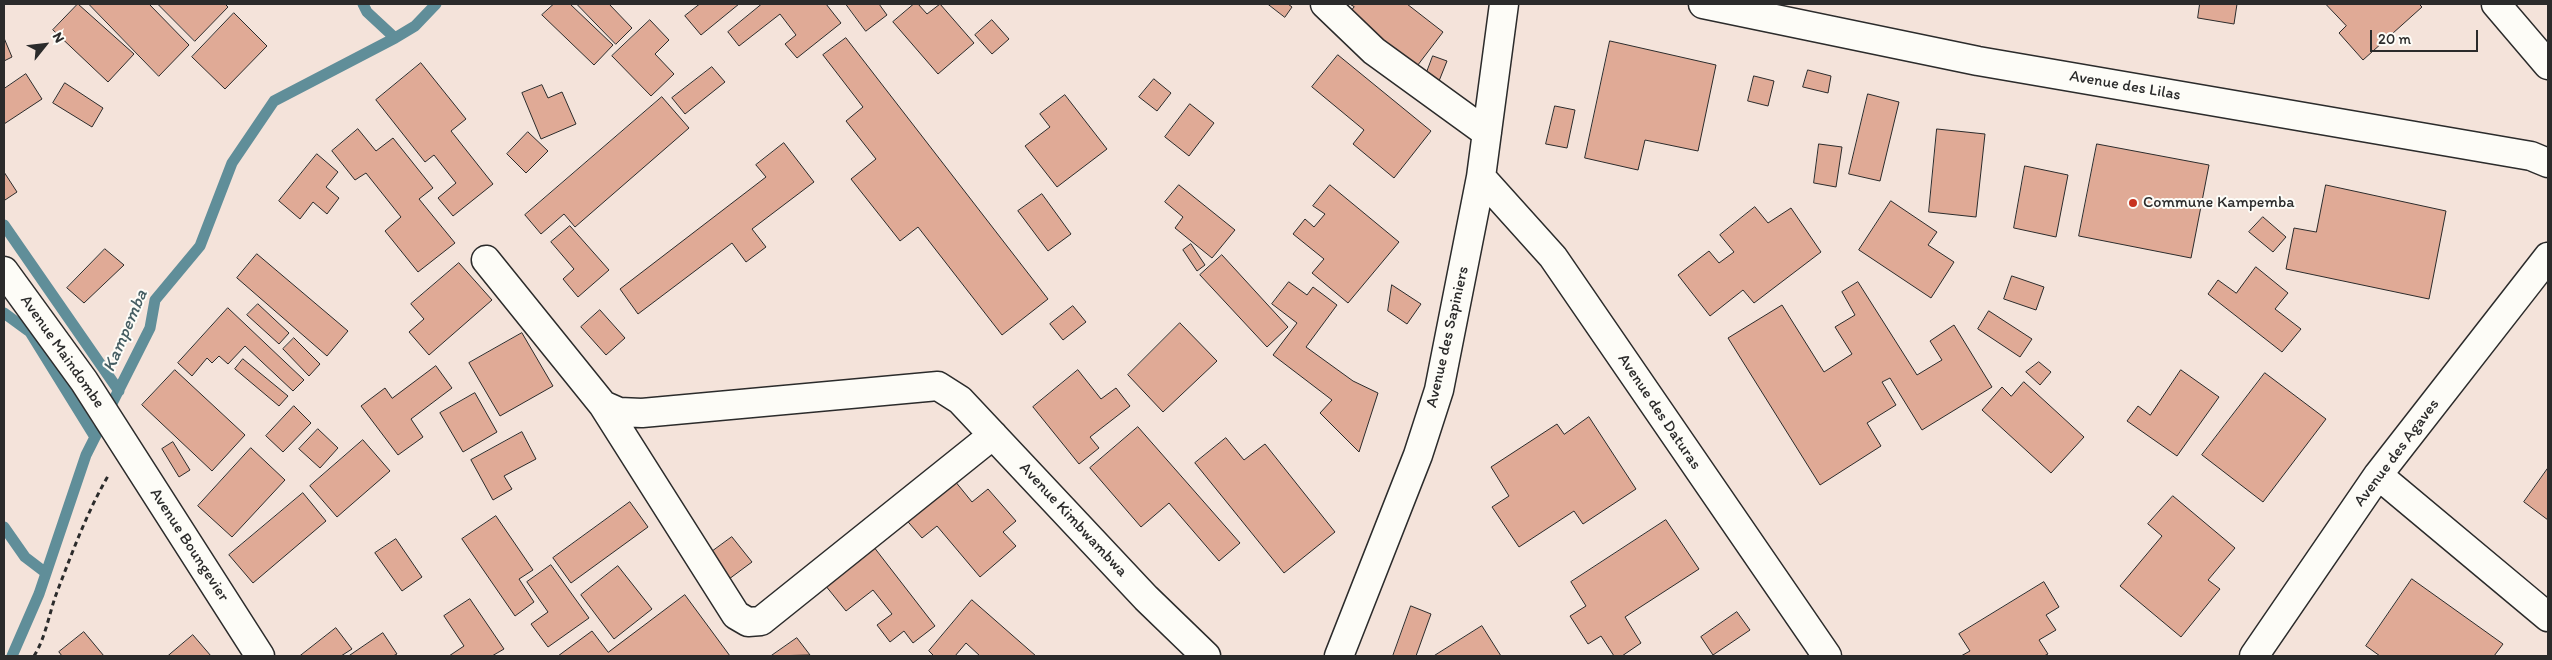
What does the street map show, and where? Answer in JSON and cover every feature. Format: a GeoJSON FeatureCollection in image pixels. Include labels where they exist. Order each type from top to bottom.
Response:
{"type":"FeatureCollection","features":[{"type":"Feature","properties":{"kind":"street"},"geometry":{"type":"LineString","coordinates":[[1325,4],[1374,51],[1487,133]]}},
{"type":"Feature","properties":{"kind":"street","name":"Avenue des Sapiniers"},"geometry":{"type":"LineString","coordinates":[[1339,656],[1418,455],[1439,390],[1482,177],[1504,4]]}},
{"type":"Feature","properties":{"kind":"street","name":"Avenue des Lilas"},"geometry":{"type":"LineString","coordinates":[[1702,4],[1978,61],[2531,156],[2548,163]]}},
{"type":"Feature","properties":{"kind":"street"},"geometry":{"type":"LineString","coordinates":[[2496,4],[2548,65]]}},
{"type":"Feature","properties":{"kind":"street","name":"Avenue des Daturas"},"geometry":{"type":"LineString","coordinates":[[1482,177],[1554,257],[1827,656]]}},
{"type":"Feature","properties":{"kind":"street","name":"Avenue des Agaves"},"geometry":{"type":"LineString","coordinates":[[2254,656],[2378,475],[2548,257]]}},
{"type":"Feature","properties":{"kind":"street"},"geometry":{"type":"LineString","coordinates":[[486,260],[603,405],[736,615],[748,622],[761,621],[992,435]]}},
{"type":"Feature","properties":{"kind":"street","name":"Avenue Maindombe"},"geometry":{"type":"LineString","coordinates":[[4,271],[84,381],[122,440]]}},
{"type":"Feature","properties":{"kind":"street","name":"Avenue Kimbwambwa"},"geometry":{"type":"LineString","coordinates":[[603,405],[620,412],[642,412],[938,386],[960,400],[1146,598],[1206,656]]}},
{"type":"Feature","properties":{"kind":"street","name":"Avenue Boungevier"},"geometry":{"type":"LineString","coordinates":[[122,440],[260,656]]}},
{"type":"Feature","properties":{"kind":"street"},"geometry":{"type":"LineString","coordinates":[[2378,475],[2548,617]]}},
{"type":"Feature","properties":{"kind":"path"},"geometry":{"type":"LineString","coordinates":[[34,656],[40,647],[57,593],[122,440]]}},
{"type":"Feature","properties":{"kind":"building"},"geometry":{"type":"Polygon","coordinates":[[[78,4],[134,54],[108,82],[53,30],[78,4]]]}},
{"type":"Feature","properties":{"kind":"building"},"geometry":{"type":"Polygon","coordinates":[[[89,4],[149,4],[189,45],[159,76],[89,4]]]}},
{"type":"Feature","properties":{"kind":"building"},"geometry":{"type":"Polygon","coordinates":[[[158,4],[225,4],[228,7],[195,41],[158,4]]]}},
{"type":"Feature","properties":{"kind":"building"},"geometry":{"type":"Polygon","coordinates":[[[554,4],[570,4],[613,45],[594,65],[542,15],[554,4]]]}},
{"type":"Feature","properties":{"kind":"building"},"geometry":{"type":"Polygon","coordinates":[[[577,4],[609,4],[632,28],[616,44],[577,4]]]}},
{"type":"Feature","properties":{"kind":"building"},"geometry":{"type":"Polygon","coordinates":[[[700,4],[739,4],[701,35],[685,16],[700,4]]]}},
{"type":"Feature","properties":{"kind":"building"},"geometry":{"type":"Polygon","coordinates":[[[762,4],[826,4],[841,23],[797,58],[785,44],[796,35],[780,14],[739,46],[728,32],[762,4]]]}},
{"type":"Feature","properties":{"kind":"building"},"geometry":{"type":"Polygon","coordinates":[[[846,4],[879,4],[887,15],[866,31],[846,4]]]}},
{"type":"Feature","properties":{"kind":"building"},"geometry":{"type":"Polygon","coordinates":[[[914,4],[918,4],[927,14],[940,4],[974,43],[938,74],[893,22],[914,4]]]}},
{"type":"Feature","properties":{"kind":"building"},"geometry":{"type":"Polygon","coordinates":[[[1268,4],[1288,4],[1292,7],[1285,17],[1268,4]]]}},
{"type":"Feature","properties":{"kind":"building"},"geometry":{"type":"Polygon","coordinates":[[[1350,4],[1407,4],[1443,32],[1411,74],[1343,21],[1354,7],[1350,4]]]}},
{"type":"Feature","properties":{"kind":"building"},"geometry":{"type":"Polygon","coordinates":[[[2200,4],[2237,4],[2234,24],[2198,18],[2200,4]]]}},
{"type":"Feature","properties":{"kind":"building"},"geometry":{"type":"Polygon","coordinates":[[[2326,4],[2419,4],[2422,7],[2363,60],[2339,33],[2346,26],[2326,4]]]}},
{"type":"Feature","properties":{"kind":"building"},"geometry":{"type":"Polygon","coordinates":[[[234,13],[267,46],[225,89],[192,57],[234,13]]]}},
{"type":"Feature","properties":{"kind":"building"},"geometry":{"type":"Polygon","coordinates":[[[650,20],[669,40],[655,54],[674,74],[651,96],[612,56],[650,20]]]}},
{"type":"Feature","properties":{"kind":"building"},"geometry":{"type":"Polygon","coordinates":[[[992,20],[1009,39],[992,54],[975,35],[992,20]]]}},
{"type":"Feature","properties":{"kind":"building"},"geometry":{"type":"Polygon","coordinates":[[[4,38],[12,57],[4,61],[4,38]]]}},
{"type":"Feature","properties":{"kind":"building"},"geometry":{"type":"Polygon","coordinates":[[[846,38],[1048,299],[1002,335],[918,227],[900,241],[851,179],[876,159],[846,121],[863,107],[823,55],[846,38]]]}},
{"type":"Feature","properties":{"kind":"building"},"geometry":{"type":"Polygon","coordinates":[[[1610,41],[1716,65],[1698,151],[1645,140],[1638,170],[1585,158],[1610,41]]]}},
{"type":"Feature","properties":{"kind":"building"},"geometry":{"type":"Polygon","coordinates":[[[1338,55],[1431,131],[1394,178],[1353,144],[1364,130],[1312,87],[1338,55]]]}},
{"type":"Feature","properties":{"kind":"building"},"geometry":{"type":"Polygon","coordinates":[[[1433,56],[1447,61],[1437,86],[1424,80],[1433,56]]]}},
{"type":"Feature","properties":{"kind":"building"},"geometry":{"type":"Polygon","coordinates":[[[421,63],[466,119],[451,131],[493,184],[453,216],[438,198],[456,183],[434,155],[425,162],[376,100],[421,63]]]}},
{"type":"Feature","properties":{"kind":"building"},"geometry":{"type":"Polygon","coordinates":[[[712,67],[725,82],[685,114],[672,98],[712,67]]]}},
{"type":"Feature","properties":{"kind":"building"},"geometry":{"type":"Polygon","coordinates":[[[1808,70],[1831,76],[1828,93],[1803,87],[1808,70]]]}},
{"type":"Feature","properties":{"kind":"building"},"geometry":{"type":"Polygon","coordinates":[[[26,74],[42,99],[4,124],[4,89],[26,74]]]}},
{"type":"Feature","properties":{"kind":"building"},"geometry":{"type":"Polygon","coordinates":[[[1754,76],[1774,81],[1768,106],[1748,101],[1754,76]]]}},
{"type":"Feature","properties":{"kind":"building"},"geometry":{"type":"Polygon","coordinates":[[[1154,79],[1171,93],[1157,111],[1139,97],[1154,79]]]}},
{"type":"Feature","properties":{"kind":"building"},"geometry":{"type":"Polygon","coordinates":[[[65,83],[103,108],[92,127],[53,103],[65,83]]]}},
{"type":"Feature","properties":{"kind":"building"},"geometry":{"type":"Polygon","coordinates":[[[542,85],[548,98],[562,92],[576,124],[541,139],[522,93],[542,85]]]}},
{"type":"Feature","properties":{"kind":"building"},"geometry":{"type":"Polygon","coordinates":[[[1868,94],[1899,102],[1880,181],[1849,174],[1868,94]]]}},
{"type":"Feature","properties":{"kind":"building"},"geometry":{"type":"Polygon","coordinates":[[[1065,95],[1107,149],[1057,187],[1025,146],[1050,127],[1040,114],[1065,95]]]}},
{"type":"Feature","properties":{"kind":"building"},"geometry":{"type":"Polygon","coordinates":[[[662,97],[689,128],[575,227],[564,214],[541,234],[525,215],[662,97]]]}},
{"type":"Feature","properties":{"kind":"building"},"geometry":{"type":"Polygon","coordinates":[[[1190,104],[1214,123],[1189,156],[1165,137],[1190,104]]]}},
{"type":"Feature","properties":{"kind":"building"},"geometry":{"type":"Polygon","coordinates":[[[1555,106],[1575,110],[1567,148],[1546,144],[1555,106]]]}},
{"type":"Feature","properties":{"kind":"building"},"geometry":{"type":"Polygon","coordinates":[[[358,129],[376,151],[393,138],[433,188],[419,199],[455,243],[418,272],[385,231],[401,217],[366,173],[355,180],[332,151],[358,129]]]}},
{"type":"Feature","properties":{"kind":"building"},"geometry":{"type":"Polygon","coordinates":[[[1937,129],[1985,134],[1976,217],[1929,212],[1937,129]]]}},
{"type":"Feature","properties":{"kind":"building"},"geometry":{"type":"Polygon","coordinates":[[[528,132],[548,151],[526,173],[507,154],[528,132]]]}},
{"type":"Feature","properties":{"kind":"building"},"geometry":{"type":"Polygon","coordinates":[[[784,143],[814,182],[752,229],[766,247],[746,262],[732,243],[638,314],[620,289],[766,177],[756,165],[784,143]]]}},
{"type":"Feature","properties":{"kind":"building"},"geometry":{"type":"Polygon","coordinates":[[[1819,144],[1842,147],[1836,187],[1814,183],[1819,144]]]}},
{"type":"Feature","properties":{"kind":"building"},"geometry":{"type":"Polygon","coordinates":[[[2097,144],[2209,165],[2191,258],[2079,236],[2097,144]]]}},
{"type":"Feature","properties":{"kind":"building"},"geometry":{"type":"Polygon","coordinates":[[[317,154],[338,172],[326,187],[339,198],[327,214],[313,202],[300,219],[279,201],[317,154]]]}},
{"type":"Feature","properties":{"kind":"building"},"geometry":{"type":"Polygon","coordinates":[[[2025,166],[2068,175],[2056,237],[2014,228],[2025,166]]]}},
{"type":"Feature","properties":{"kind":"building"},"geometry":{"type":"Polygon","coordinates":[[[4,172],[17,192],[5,200],[4,198],[4,172]]]}},
{"type":"Feature","properties":{"kind":"building"},"geometry":{"type":"Polygon","coordinates":[[[1179,185],[1235,230],[1212,258],[1175,228],[1183,217],[1165,202],[1179,185]]]}},
{"type":"Feature","properties":{"kind":"building"},"geometry":{"type":"Polygon","coordinates":[[[1330,185],[1399,242],[1348,303],[1312,273],[1324,259],[1293,234],[1305,219],[1314,227],[1325,214],[1313,206],[1330,185]]]}},
{"type":"Feature","properties":{"kind":"building"},"geometry":{"type":"Polygon","coordinates":[[[2326,185],[2446,211],[2429,299],[2286,269],[2294,228],[2316,232],[2326,185]]]}},
{"type":"Feature","properties":{"kind":"building"},"geometry":{"type":"Polygon","coordinates":[[[1042,194],[1071,234],[1048,251],[1018,211],[1042,194]]]}},
{"type":"Feature","properties":{"kind":"building"},"geometry":{"type":"Polygon","coordinates":[[[1891,201],[1937,232],[1928,245],[1954,262],[1931,298],[1859,250],[1891,201]]]}},
{"type":"Feature","properties":{"kind":"building"},"geometry":{"type":"Polygon","coordinates":[[[1755,207],[1768,223],[1791,208],[1821,252],[1754,303],[1743,290],[1710,316],[1678,275],[1709,251],[1719,263],[1734,252],[1720,235],[1755,207]]]}},
{"type":"Feature","properties":{"kind":"building"},"geometry":{"type":"Polygon","coordinates":[[[2263,217],[2286,237],[2273,252],[2249,232],[2263,217]]]}},
{"type":"Feature","properties":{"kind":"building"},"geometry":{"type":"Polygon","coordinates":[[[570,226],[609,270],[578,297],[563,279],[574,269],[551,242],[570,226]]]}},
{"type":"Feature","properties":{"kind":"building"},"geometry":{"type":"Polygon","coordinates":[[[1191,244],[1205,265],[1197,271],[1183,250],[1191,244]]]}},
{"type":"Feature","properties":{"kind":"building"},"geometry":{"type":"Polygon","coordinates":[[[105,249],[124,265],[84,303],[67,288],[105,249]]]}},
{"type":"Feature","properties":{"kind":"building"},"geometry":{"type":"Polygon","coordinates":[[[257,254],[348,331],[327,356],[237,278],[257,254]]]}},
{"type":"Feature","properties":{"kind":"building"},"geometry":{"type":"Polygon","coordinates":[[[1222,255],[1288,327],[1267,347],[1200,275],[1222,255]]]}},
{"type":"Feature","properties":{"kind":"building"},"geometry":{"type":"Polygon","coordinates":[[[459,263],[492,300],[429,355],[409,332],[424,319],[411,304],[459,263]]]}},
{"type":"Feature","properties":{"kind":"building"},"geometry":{"type":"Polygon","coordinates":[[[2256,267],[2288,293],[2275,309],[2301,329],[2282,352],[2208,294],[2218,280],[2236,293],[2256,267]]]}},
{"type":"Feature","properties":{"kind":"building"},"geometry":{"type":"Polygon","coordinates":[[[2012,276],[2044,287],[2036,310],[2004,299],[2012,276]]]}},
{"type":"Feature","properties":{"kind":"building"},"geometry":{"type":"Polygon","coordinates":[[[1289,282],[1307,295],[1313,287],[1337,305],[1306,347],[1353,381],[1378,393],[1359,452],[1320,413],[1332,400],[1273,355],[1297,323],[1272,304],[1289,282]]]}},
{"type":"Feature","properties":{"kind":"building"},"geometry":{"type":"Polygon","coordinates":[[[1858,282],[1917,375],[1942,360],[1930,341],[1954,325],[1992,387],[1922,430],[1890,378],[1882,382],[1896,405],[1867,423],[1881,446],[1820,485],[1728,338],[1782,305],[1824,372],[1852,354],[1835,327],[1855,315],[1842,292],[1858,282]]]}},
{"type":"Feature","properties":{"kind":"building"},"geometry":{"type":"Polygon","coordinates":[[[1392,285],[1421,304],[1407,324],[1388,311],[1392,285]]]}},
{"type":"Feature","properties":{"kind":"building"},"geometry":{"type":"Polygon","coordinates":[[[258,304],[289,333],[279,344],[247,315],[258,304]]]}},
{"type":"Feature","properties":{"kind":"building"},"geometry":{"type":"Polygon","coordinates":[[[1073,306],[1086,322],[1063,340],[1050,324],[1073,306]]]}},
{"type":"Feature","properties":{"kind":"building"},"geometry":{"type":"Polygon","coordinates":[[[228,308],[304,380],[293,391],[245,346],[228,364],[219,356],[212,363],[207,358],[192,376],[178,363],[228,308]]]}},
{"type":"Feature","properties":{"kind":"building"},"geometry":{"type":"Polygon","coordinates":[[[600,310],[625,338],[606,355],[581,327],[600,310]]]}},
{"type":"Feature","properties":{"kind":"building"},"geometry":{"type":"Polygon","coordinates":[[[1989,311],[2032,339],[2020,357],[1978,329],[1989,311]]]}},
{"type":"Feature","properties":{"kind":"building"},"geometry":{"type":"Polygon","coordinates":[[[1180,323],[1217,361],[1163,412],[1128,375],[1180,323]]]}},
{"type":"Feature","properties":{"kind":"building"},"geometry":{"type":"Polygon","coordinates":[[[522,333],[553,386],[500,416],[469,363],[522,333]]]}},
{"type":"Feature","properties":{"kind":"building"},"geometry":{"type":"Polygon","coordinates":[[[294,338],[320,364],[309,376],[283,349],[294,338]]]}},
{"type":"Feature","properties":{"kind":"building"},"geometry":{"type":"Polygon","coordinates":[[[243,359],[288,396],[279,406],[235,369],[243,359]]]}},
{"type":"Feature","properties":{"kind":"building"},"geometry":{"type":"Polygon","coordinates":[[[2039,362],[2051,372],[2040,385],[2026,372],[2039,362]]]}},
{"type":"Feature","properties":{"kind":"building"},"geometry":{"type":"Polygon","coordinates":[[[436,366],[452,388],[411,419],[423,437],[398,455],[361,406],[385,388],[392,398],[436,366]]]}},
{"type":"Feature","properties":{"kind":"building"},"geometry":{"type":"Polygon","coordinates":[[[175,370],[245,435],[212,471],[142,405],[175,370]]]}},
{"type":"Feature","properties":{"kind":"building"},"geometry":{"type":"Polygon","coordinates":[[[1078,370],[1101,399],[1116,388],[1130,406],[1090,437],[1099,448],[1079,464],[1033,407],[1078,370]]]}},
{"type":"Feature","properties":{"kind":"building"},"geometry":{"type":"Polygon","coordinates":[[[2181,370],[2219,397],[2177,456],[2127,421],[2138,406],[2150,415],[2181,370]]]}},
{"type":"Feature","properties":{"kind":"building"},"geometry":{"type":"Polygon","coordinates":[[[2265,373],[2326,419],[2263,502],[2202,455],[2265,373]]]}},
{"type":"Feature","properties":{"kind":"building"},"geometry":{"type":"Polygon","coordinates":[[[2024,382],[2084,437],[2051,473],[1982,410],[2002,387],[2011,396],[2024,382]]]}},
{"type":"Feature","properties":{"kind":"building"},"geometry":{"type":"Polygon","coordinates":[[[475,393],[497,432],[463,452],[440,413],[475,393]]]}},
{"type":"Feature","properties":{"kind":"building"},"geometry":{"type":"Polygon","coordinates":[[[294,406],[311,423],[283,452],[266,436],[294,406]]]}},
{"type":"Feature","properties":{"kind":"building"},"geometry":{"type":"Polygon","coordinates":[[[1589,417],[1636,489],[1583,524],[1574,511],[1519,547],[1492,507],[1509,496],[1491,467],[1557,424],[1564,434],[1589,417]]]}},
{"type":"Feature","properties":{"kind":"building"},"geometry":{"type":"Polygon","coordinates":[[[1138,427],[1240,543],[1219,561],[1169,503],[1141,527],[1090,468],[1138,427]]]}},
{"type":"Feature","properties":{"kind":"building"},"geometry":{"type":"Polygon","coordinates":[[[318,429],[338,448],[320,468],[299,449],[318,429]]]}},
{"type":"Feature","properties":{"kind":"building"},"geometry":{"type":"Polygon","coordinates":[[[522,432],[536,459],[504,476],[512,489],[493,500],[471,460],[522,432]]]}},
{"type":"Feature","properties":{"kind":"building"},"geometry":{"type":"Polygon","coordinates":[[[1226,438],[1244,460],[1265,444],[1335,532],[1284,573],[1195,463],[1226,438]]]}},
{"type":"Feature","properties":{"kind":"building"},"geometry":{"type":"Polygon","coordinates":[[[363,440],[390,471],[337,517],[310,486],[363,440]]]}},
{"type":"Feature","properties":{"kind":"building"},"geometry":{"type":"Polygon","coordinates":[[[173,442],[190,470],[179,477],[162,449],[173,442]]]}},
{"type":"Feature","properties":{"kind":"building"},"geometry":{"type":"Polygon","coordinates":[[[251,448],[285,480],[232,537],[198,506],[251,448]]]}},
{"type":"Feature","properties":{"kind":"building"},"geometry":{"type":"Polygon","coordinates":[[[2548,468],[2548,520],[2524,502],[2548,468]]]}},
{"type":"Feature","properties":{"kind":"building"},"geometry":{"type":"Polygon","coordinates":[[[950,475],[972,502],[988,489],[1016,521],[1003,532],[1016,546],[980,577],[937,526],[922,538],[903,516],[950,475]]]}},
{"type":"Feature","properties":{"kind":"building"},"geometry":{"type":"Polygon","coordinates":[[[303,493],[326,521],[253,583],[229,555],[303,493]]]}},
{"type":"Feature","properties":{"kind":"building"},"geometry":{"type":"Polygon","coordinates":[[[2173,496],[2235,548],[2208,580],[2220,589],[2181,637],[2120,586],[2162,536],[2148,524],[2173,496]]]}},
{"type":"Feature","properties":{"kind":"building"},"geometry":{"type":"Polygon","coordinates":[[[630,502],[648,527],[571,583],[553,558],[630,502]]]}},
{"type":"Feature","properties":{"kind":"building"},"geometry":{"type":"Polygon","coordinates":[[[496,516],[533,570],[519,579],[534,602],[515,616],[462,539],[496,516]]]}},
{"type":"Feature","properties":{"kind":"building"},"geometry":{"type":"Polygon","coordinates":[[[1666,520],[1699,569],[1625,617],[1641,643],[1622,656],[1614,656],[1601,636],[1588,644],[1570,616],[1586,606],[1571,582],[1666,520]]]}},
{"type":"Feature","properties":{"kind":"building"},"geometry":{"type":"Polygon","coordinates":[[[732,537],[752,562],[725,582],[706,556],[732,537]]]}},
{"type":"Feature","properties":{"kind":"building"},"geometry":{"type":"Polygon","coordinates":[[[396,539],[422,577],[402,591],[375,553],[396,539]]]}},
{"type":"Feature","properties":{"kind":"building"},"geometry":{"type":"Polygon","coordinates":[[[870,542],[935,626],[913,643],[904,631],[890,642],[877,625],[892,614],[873,590],[846,611],[821,580],[870,542]]]}},
{"type":"Feature","properties":{"kind":"building"},"geometry":{"type":"Polygon","coordinates":[[[551,565],[589,618],[548,647],[531,624],[548,612],[527,582],[551,565]]]}},
{"type":"Feature","properties":{"kind":"building"},"geometry":{"type":"Polygon","coordinates":[[[618,566],[652,609],[614,639],[581,595],[618,566]]]}},
{"type":"Feature","properties":{"kind":"building"},"geometry":{"type":"Polygon","coordinates":[[[2412,579],[2503,644],[2494,656],[2380,656],[2366,646],[2412,579]]]}},
{"type":"Feature","properties":{"kind":"building"},"geometry":{"type":"Polygon","coordinates":[[[2044,582],[2059,607],[2046,615],[2056,630],[2039,640],[2048,654],[2044,656],[1961,656],[1970,651],[1959,634],[2044,582]]]}},
{"type":"Feature","properties":{"kind":"building"},"geometry":{"type":"Polygon","coordinates":[[[685,595],[730,656],[558,656],[592,631],[608,652],[685,595]]]}},
{"type":"Feature","properties":{"kind":"building"},"geometry":{"type":"Polygon","coordinates":[[[470,599],[504,649],[492,656],[449,656],[464,646],[444,616],[470,599]]]}},
{"type":"Feature","properties":{"kind":"building"},"geometry":{"type":"Polygon","coordinates":[[[972,600],[1036,656],[980,656],[966,643],[955,656],[934,656],[929,651],[972,600]]]}},
{"type":"Feature","properties":{"kind":"building"},"geometry":{"type":"Polygon","coordinates":[[[1411,606],[1431,614],[1416,656],[1393,656],[1411,606]]]}},
{"type":"Feature","properties":{"kind":"building"},"geometry":{"type":"Polygon","coordinates":[[[1737,612],[1750,630],[1713,655],[1701,637],[1737,612]]]}},
{"type":"Feature","properties":{"kind":"building"},"geometry":{"type":"Polygon","coordinates":[[[1482,626],[1501,656],[1434,656],[1482,626]]]}},
{"type":"Feature","properties":{"kind":"building"},"geometry":{"type":"Polygon","coordinates":[[[336,628],[352,649],[341,656],[300,656],[336,628]]]}},
{"type":"Feature","properties":{"kind":"building"},"geometry":{"type":"Polygon","coordinates":[[[84,632],[104,656],[62,656],[59,652],[84,632]]]}},
{"type":"Feature","properties":{"kind":"building"},"geometry":{"type":"Polygon","coordinates":[[[383,633],[397,654],[393,656],[349,656],[383,633]]]}},
{"type":"Feature","properties":{"kind":"building"},"geometry":{"type":"Polygon","coordinates":[[[193,635],[211,656],[168,656],[193,635]]]}},
{"type":"Feature","properties":{"kind":"building"},"geometry":{"type":"Polygon","coordinates":[[[797,638],[810,655],[771,656],[797,638]]]}},
{"type":"Feature","properties":{"kind":"waterway"},"geometry":{"type":"LineString","coordinates":[[363,4],[367,12],[395,38]]}},
{"type":"Feature","properties":{"kind":"waterway","name":"Kampemba"},"geometry":{"type":"LineString","coordinates":[[12,656],[39,594],[86,455],[150,328],[155,300],[200,246],[232,163],[274,101],[395,38],[415,26],[436,4]]}},
{"type":"Feature","properties":{"kind":"waterway"},"geometry":{"type":"LineString","coordinates":[[4,225],[119,391]]}},
{"type":"Feature","properties":{"kind":"waterway"},"geometry":{"type":"LineString","coordinates":[[4,313],[30,332],[95,437]]}},
{"type":"Feature","properties":{"kind":"waterway"},"geometry":{"type":"LineString","coordinates":[[4,527],[25,557],[46,573]]}},
{"type":"Feature","properties":{"kind":"place","name":"Commune Kampemba"},"geometry":{"type":"Point","coordinates":[2133,203]}}]}
